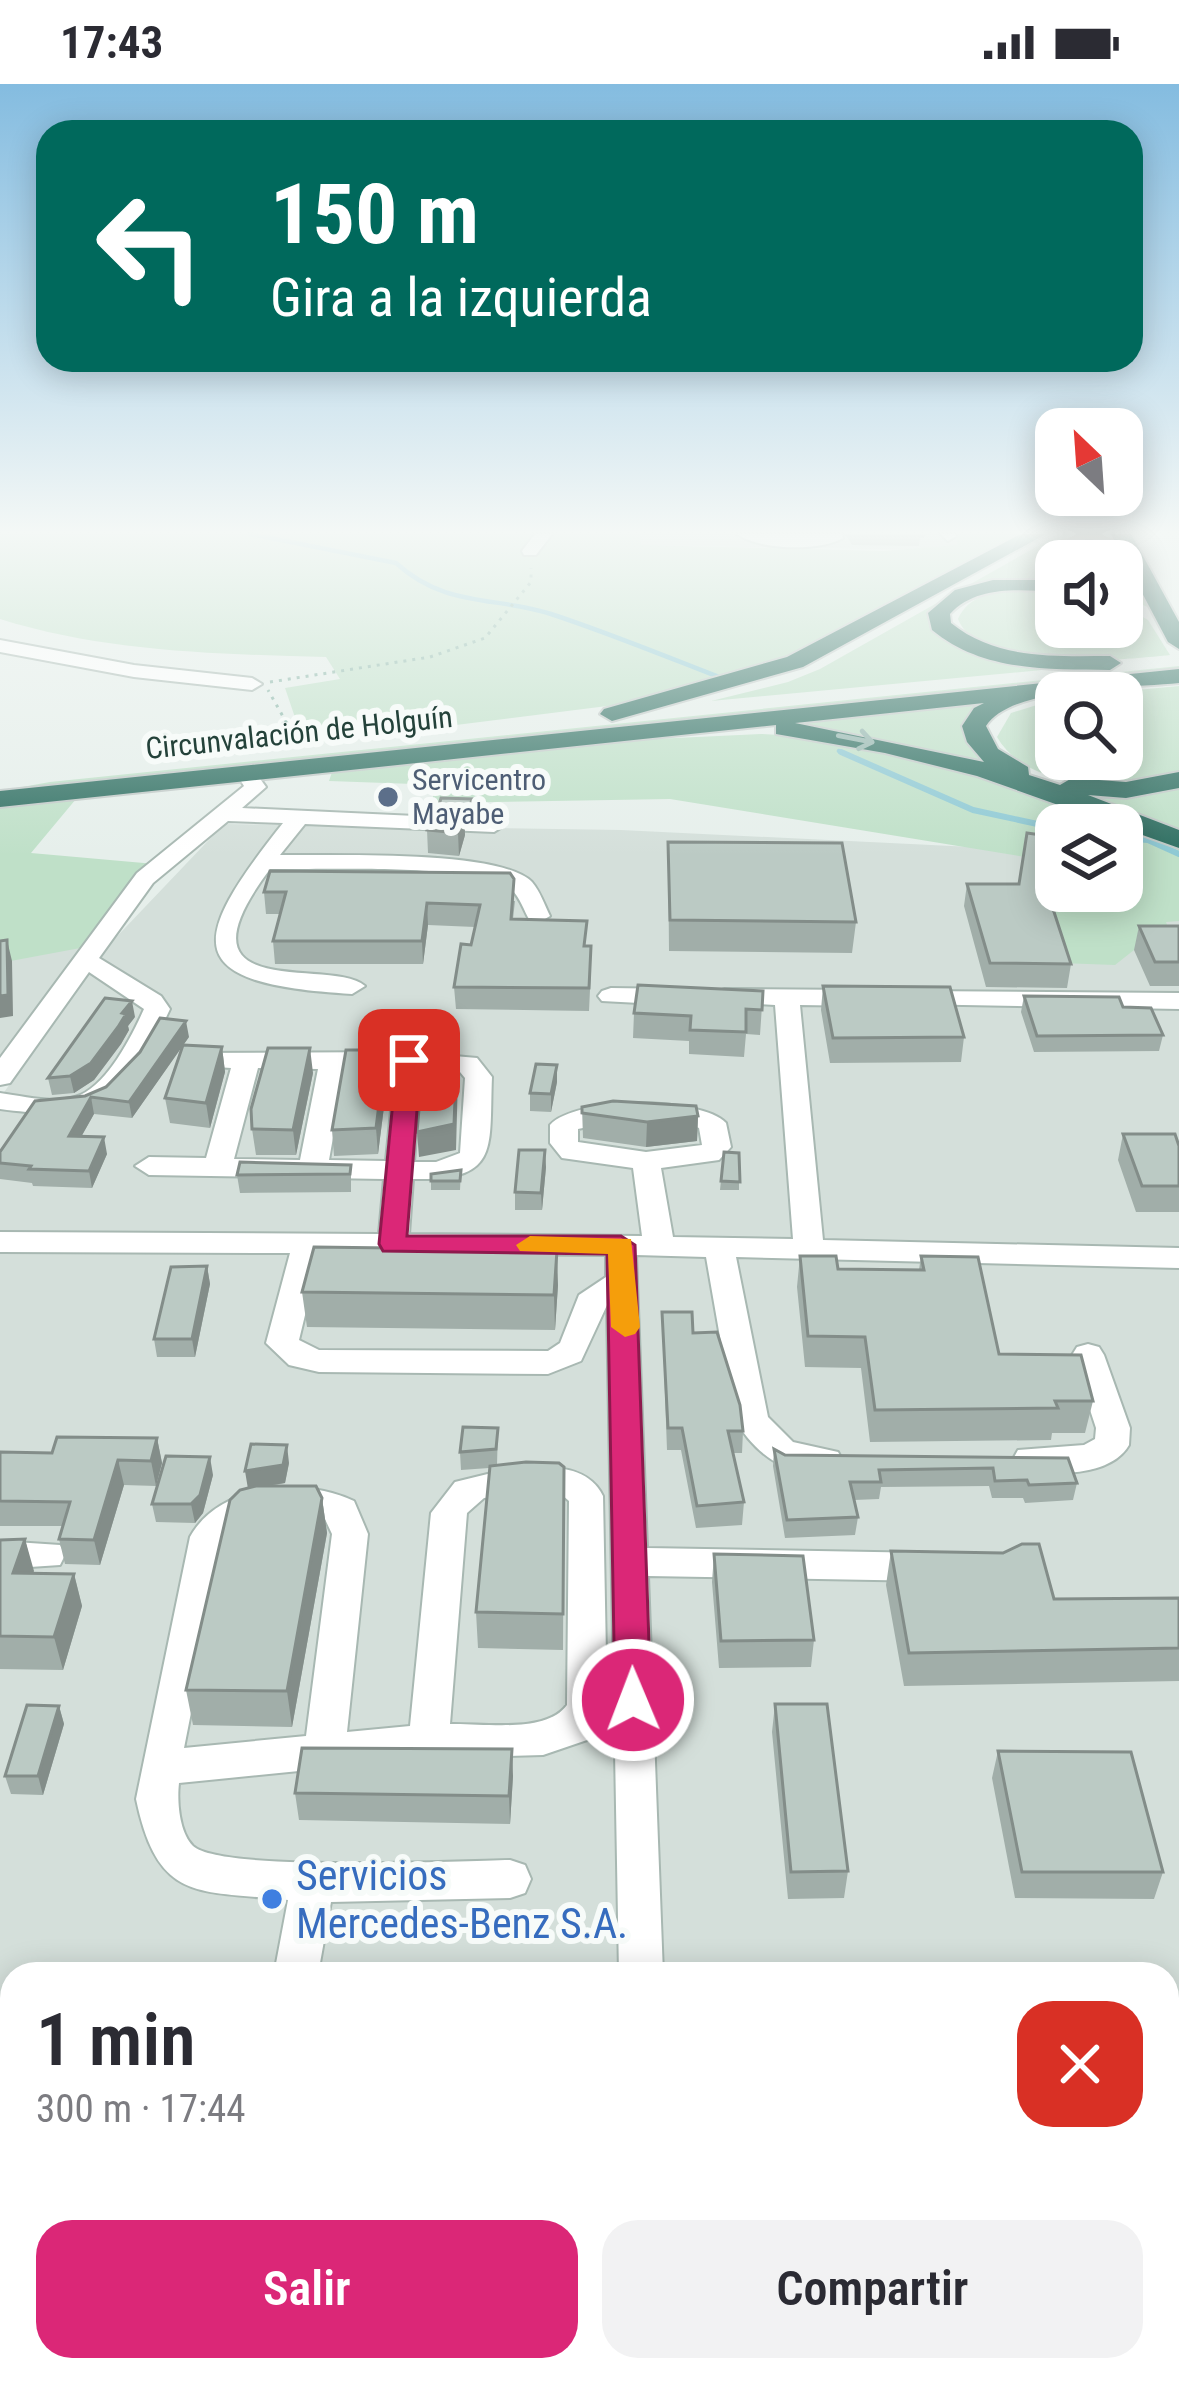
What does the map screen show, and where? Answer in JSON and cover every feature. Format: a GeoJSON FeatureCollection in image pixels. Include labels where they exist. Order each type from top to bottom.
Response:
{"type":"FeatureCollection","features":[{"type":"Feature","properties":{"kind":"highway"},"geometry":{"type":"LineString","coordinates":[[604,725],[795,662],[834,641]]}},
{"type":"Feature","properties":{"kind":"highway"},"geometry":{"type":"LineString","coordinates":[[964,641],[1000,656],[1128,672]]}},
{"type":"Feature","properties":{"kind":"highway","name":"Circunvalación de Holguín"},"geometry":{"type":"LineString","coordinates":[[1128,672],[1179,658]]}},
{"type":"Feature","properties":{"kind":"highway","name":"Circunvalación de Holguín"},"geometry":{"type":"LineString","coordinates":[[1143,673],[1179,676]]}},
{"type":"Feature","properties":{"kind":"highway","name":"Circunvalación de Holguín"},"geometry":{"type":"LineString","coordinates":[[0,781],[1035,681]]}},
{"type":"Feature","properties":{"kind":"highway"},"geometry":{"type":"LineString","coordinates":[[1035,694],[1000,702],[982,713],[974,727],[976,741],[990,756],[1035,776]]}},
{"type":"Feature","properties":{"kind":"highway"},"geometry":{"type":"LineString","coordinates":[[604,725],[772,727],[843,737],[988,774],[1179,840]]}},
{"type":"Feature","properties":{"kind":"highway","name":"Circunvalación de Holguín"},"geometry":{"type":"LineString","coordinates":[[0,799],[246,773],[604,725]]}},
{"type":"Feature","properties":{"kind":"highway"},"geometry":{"type":"LineString","coordinates":[[1044,780],[1126,790],[1179,780]]}},
{"type":"Feature","properties":{"kind":"street"},"geometry":{"type":"LineString","coordinates":[[0,646],[134,671],[252,684]]}},
{"type":"Feature","properties":{"kind":"street"},"geometry":{"type":"LineString","coordinates":[[0,1077],[145,878],[255,787],[246,773]]}},
{"type":"Feature","properties":{"kind":"street"},"geometry":{"type":"LineString","coordinates":[[224,814],[494,825]]}},
{"type":"Feature","properties":{"kind":"street"},"geometry":{"type":"LineString","coordinates":[[299,817],[238,897],[225,923],[225,944],[233,958],[253,974],[352,986]]}},
{"type":"Feature","properties":{"kind":"street"},"geometry":{"type":"LineString","coordinates":[[268,862],[483,870],[524,887],[538,916]]}},
{"type":"Feature","properties":{"kind":"street"},"geometry":{"type":"LineString","coordinates":[[0,1101],[71,1110],[97,1101],[154,1016],[158,1009],[152,1001],[83,958]]}},
{"type":"Feature","properties":{"kind":"street"},"geometry":{"type":"LineString","coordinates":[[611,996],[1179,1001]]}},
{"type":"Feature","properties":{"kind":"street"},"geometry":{"type":"LineString","coordinates":[[788,997],[808,1249]]}},
{"type":"Feature","properties":{"kind":"street"},"geometry":{"type":"LineString","coordinates":[[149,1166],[452,1168],[474,1155],[477,1070],[459,1062],[196,1059]]}},
{"type":"Feature","properties":{"kind":"street"},"geometry":{"type":"LineString","coordinates":[[393,1244],[409,1060]]}},
{"type":"Feature","properties":{"kind":"street"},"geometry":{"type":"LineString","coordinates":[[218,1167],[246,1061]]}},
{"type":"Feature","properties":{"kind":"street"},"geometry":{"type":"LineString","coordinates":[[313,1168],[333,1061]]}},
{"type":"Feature","properties":{"kind":"street"},"geometry":{"type":"LineString","coordinates":[[622,1114],[692,1114],[712,1123],[716,1147],[709,1154],[646,1161],[572,1152],[564,1143],[564,1125],[578,1115],[622,1114]]}},
{"type":"Feature","properties":{"kind":"street"},"geometry":{"type":"LineString","coordinates":[[641,1962],[630,1562],[635,1257],[646,1161]]}},
{"type":"Feature","properties":{"kind":"street"},"geometry":{"type":"LineString","coordinates":[[307,1244],[282,1343],[300,1357],[319,1360],[530,1365],[562,1359],[579,1346],[590,1302],[635,1257]]}},
{"type":"Feature","properties":{"kind":"street"},"geometry":{"type":"LineString","coordinates":[[1,1245],[393,1244],[635,1257],[718,1247],[1179,1258]]}},
{"type":"Feature","properties":{"kind":"street"},"geometry":{"type":"LineString","coordinates":[[718,1247],[751,1417],[759,1433],[773,1449],[795,1459],[870,1461]]}},
{"type":"Feature","properties":{"kind":"street"},"geometry":{"type":"LineString","coordinates":[[1008,1460],[1077,1459],[1100,1454],[1112,1445],[1113,1428],[1088,1354]]}},
{"type":"Feature","properties":{"kind":"street"},"geometry":{"type":"LineString","coordinates":[[160,1768],[429,1742],[543,1738],[580,1721],[587,1709],[588,1508],[585,1492],[578,1485],[560,1480],[493,1482],[455,1500],[449,1513],[429,1742]]}},
{"type":"Feature","properties":{"kind":"street"},"geometry":{"type":"LineString","coordinates":[[324,1755],[350,1534],[347,1520],[329,1504],[261,1503],[230,1511],[208,1537],[160,1768],[160,1822],[178,1860],[199,1871],[233,1878],[313,1883],[510,1879]]}},
{"type":"Feature","properties":{"kind":"street"},"geometry":{"type":"LineString","coordinates":[[0,1555],[47,1555]]}},
{"type":"Feature","properties":{"kind":"street"},"geometry":{"type":"LineString","coordinates":[[630,1562],[974,1568]]}},
{"type":"Feature","properties":{"kind":"street"},"geometry":{"type":"LineString","coordinates":[[298,1962],[313,1883]]}},
{"type":"Feature","properties":{"kind":"path"},"geometry":{"type":"LineString","coordinates":[[252,684],[430,657],[475,641]]}},
{"type":"Feature","properties":{"kind":"path"},"geometry":{"type":"LineString","coordinates":[[157,764],[289,728],[272,693],[252,684]]}},
{"type":"Feature","properties":{"kind":"shaded area"},"geometry":{"type":"Polygon","coordinates":[[[224,824],[621,830],[1035,850],[1035,912],[1143,912],[1143,883],[1179,869],[1179,1962],[0,1962],[0,1098],[105,949],[224,824]]]}},
{"type":"Feature","properties":{"kind":"shaded area"},"geometry":{"type":"Polygon","coordinates":[[[91,946],[0,1072],[0,956],[91,946]]]}},
{"type":"Feature","properties":{"kind":"green space"},"geometry":{"type":"Polygon","coordinates":[[[99,641],[817,641],[792,654],[631,703],[304,744],[285,688],[340,679],[326,657],[99,641]]]}},
{"type":"Feature","properties":{"kind":"green space"},"geometry":{"type":"Polygon","coordinates":[[[869,641],[965,641],[1063,668],[711,701],[788,682],[869,641]]]}},
{"type":"Feature","properties":{"kind":"green space"},"geometry":{"type":"Polygon","coordinates":[[[979,641],[1035,641],[1035,648],[1143,648],[1143,641],[1161,641],[1170,655],[1088,660],[1022,656],[979,641]]]}},
{"type":"Feature","properties":{"kind":"green space"},"geometry":{"type":"Polygon","coordinates":[[[1179,666],[1179,671],[1121,672],[1179,666]]]}},
{"type":"Feature","properties":{"kind":"green space"},"geometry":{"type":"Polygon","coordinates":[[[1035,681],[1035,686],[0,791],[50,782],[1035,681]]]}},
{"type":"Feature","properties":{"kind":"green space"},"geometry":{"type":"Polygon","coordinates":[[[1179,686],[1179,775],[1132,782],[1070,780],[1143,780],[1143,689],[1179,686]]]}},
{"type":"Feature","properties":{"kind":"green space"},"geometry":{"type":"Polygon","coordinates":[[[1007,696],[973,726],[1000,760],[1020,774],[909,745],[742,722],[1007,696]]]}},
{"type":"Feature","properties":{"kind":"green space"},"geometry":{"type":"Polygon","coordinates":[[[1035,706],[1035,770],[1012,755],[997,737],[1011,713],[1035,706]]]}},
{"type":"Feature","properties":{"kind":"green space"},"geometry":{"type":"Polygon","coordinates":[[[761,734],[814,738],[921,759],[1063,804],[1035,804],[1035,859],[670,799],[431,803],[434,793],[414,784],[329,781],[332,772],[633,740],[761,734]]]}},
{"type":"Feature","properties":{"kind":"green space"},"geometry":{"type":"Polygon","coordinates":[[[1179,788],[1179,829],[1143,816],[1143,804],[1109,804],[1067,789],[1179,788]]]}},
{"type":"Feature","properties":{"kind":"green space"},"geometry":{"type":"Polygon","coordinates":[[[76,799],[31,853],[155,864],[91,946],[0,963],[0,807],[76,799]]]}},
{"type":"Feature","properties":{"kind":"green space"},"geometry":{"type":"Polygon","coordinates":[[[1143,832],[1179,844],[1179,921],[1166,922],[1176,950],[1134,950],[1115,965],[1060,963],[1043,912],[1143,912],[1143,832]]]}},
{"type":"Feature","properties":{"kind":"building"},"geometry":{"type":"Polygon","coordinates":[[[441,798],[472,799],[470,806],[439,805],[441,798]]]}},
{"type":"Feature","properties":{"kind":"building"},"geometry":{"type":"Polygon","coordinates":[[[432,811],[464,813],[458,833],[427,830],[432,811]]]}},
{"type":"Feature","properties":{"kind":"building"},"geometry":{"type":"Polygon","coordinates":[[[1027,833],[1035,834],[1035,912],[1054,912],[1071,964],[990,963],[967,884],[1019,884],[1027,833]]]}},
{"type":"Feature","properties":{"kind":"building"},"geometry":{"type":"Polygon","coordinates":[[[668,842],[842,843],[856,922],[670,920],[668,842]]]}},
{"type":"Feature","properties":{"kind":"building"},"geometry":{"type":"Polygon","coordinates":[[[270,871],[510,873],[514,879],[511,919],[587,921],[584,946],[591,946],[589,988],[454,987],[461,944],[471,945],[480,905],[427,903],[422,941],[273,941],[286,892],[264,892],[270,871]]]}},
{"type":"Feature","properties":{"kind":"building"},"geometry":{"type":"Polygon","coordinates":[[[1139,926],[1179,926],[1179,962],[1155,962],[1139,926]]]}},
{"type":"Feature","properties":{"kind":"building"},"geometry":{"type":"Polygon","coordinates":[[[7,940],[8,995],[0,996],[0,941],[7,940]]]}},
{"type":"Feature","properties":{"kind":"building"},"geometry":{"type":"Polygon","coordinates":[[[638,985],[763,991],[762,1010],[746,1009],[746,1032],[690,1030],[691,1016],[634,1013],[638,985]]]}},
{"type":"Feature","properties":{"kind":"building"},"geometry":{"type":"Polygon","coordinates":[[[823,986],[950,987],[964,1037],[833,1038],[823,986]]]}},
{"type":"Feature","properties":{"kind":"building"},"geometry":{"type":"Polygon","coordinates":[[[1024,996],[1119,997],[1123,1007],[1151,1008],[1163,1035],[1037,1036],[1024,996]]]}},
{"type":"Feature","properties":{"kind":"building"},"geometry":{"type":"Polygon","coordinates":[[[105,998],[132,1001],[118,1027],[91,1063],[70,1076],[48,1078],[105,998]]]}},
{"type":"Feature","properties":{"kind":"building"},"geometry":{"type":"Polygon","coordinates":[[[160,1018],[186,1021],[129,1102],[91,1097],[69,1136],[104,1137],[89,1171],[0,1163],[0,1152],[35,1101],[85,1096],[106,1087],[140,1052],[160,1018]]]}},
{"type":"Feature","properties":{"kind":"building"},"geometry":{"type":"Polygon","coordinates":[[[183,1045],[222,1047],[206,1103],[165,1098],[183,1045]]]}},
{"type":"Feature","properties":{"kind":"building"},"geometry":{"type":"Polygon","coordinates":[[[268,1048],[310,1048],[293,1130],[252,1129],[251,1109],[268,1048]]]}},
{"type":"Feature","properties":{"kind":"building"},"geometry":{"type":"Polygon","coordinates":[[[346,1050],[386,1050],[376,1128],[332,1130],[346,1050]]]}},
{"type":"Feature","properties":{"kind":"building"},"geometry":{"type":"Polygon","coordinates":[[[424,1051],[457,1052],[454,1124],[417,1132],[424,1051]]]}},
{"type":"Feature","properties":{"kind":"building"},"geometry":{"type":"Polygon","coordinates":[[[536,1064],[557,1065],[551,1094],[530,1093],[536,1064]]]}},
{"type":"Feature","properties":{"kind":"building"},"geometry":{"type":"Polygon","coordinates":[[[613,1101],[696,1106],[698,1116],[647,1122],[582,1113],[582,1107],[613,1101]]]}},
{"type":"Feature","properties":{"kind":"building"},"geometry":{"type":"Polygon","coordinates":[[[1123,1134],[1175,1134],[1179,1186],[1142,1186],[1123,1134]]]}},
{"type":"Feature","properties":{"kind":"building"},"geometry":{"type":"Polygon","coordinates":[[[519,1150],[545,1150],[541,1193],[515,1192],[519,1150]]]}},
{"type":"Feature","properties":{"kind":"building"},"geometry":{"type":"Polygon","coordinates":[[[724,1152],[739,1153],[740,1182],[721,1181],[724,1152]]]}},
{"type":"Feature","properties":{"kind":"building"},"geometry":{"type":"Polygon","coordinates":[[[240,1162],[351,1165],[350,1174],[237,1175],[240,1162]]]}},
{"type":"Feature","properties":{"kind":"building"},"geometry":{"type":"Polygon","coordinates":[[[461,1170],[460,1181],[431,1181],[431,1174],[461,1170]]]}},
{"type":"Feature","properties":{"kind":"building"},"geometry":{"type":"Polygon","coordinates":[[[314,1247],[557,1250],[554,1295],[302,1292],[314,1247]]]}},
{"type":"Feature","properties":{"kind":"building"},"geometry":{"type":"Polygon","coordinates":[[[800,1256],[836,1256],[838,1269],[924,1270],[921,1256],[978,1257],[999,1354],[1081,1355],[1093,1401],[1055,1401],[1058,1408],[875,1410],[865,1337],[808,1336],[800,1256]]]}},
{"type":"Feature","properties":{"kind":"building"},"geometry":{"type":"Polygon","coordinates":[[[207,1266],[192,1339],[154,1339],[171,1267],[207,1266]]]}},
{"type":"Feature","properties":{"kind":"building"},"geometry":{"type":"Polygon","coordinates":[[[662,1312],[692,1312],[693,1333],[717,1332],[740,1405],[743,1431],[728,1431],[744,1502],[697,1506],[682,1428],[668,1428],[662,1312]]]}},
{"type":"Feature","properties":{"kind":"building"},"geometry":{"type":"Polygon","coordinates":[[[463,1427],[498,1428],[496,1449],[460,1452],[463,1427]]]}},
{"type":"Feature","properties":{"kind":"building"},"geometry":{"type":"Polygon","coordinates":[[[57,1437],[157,1438],[151,1461],[118,1460],[94,1540],[59,1539],[70,1502],[0,1501],[0,1452],[52,1453],[57,1437]]]}},
{"type":"Feature","properties":{"kind":"building"},"geometry":{"type":"Polygon","coordinates":[[[251,1444],[287,1445],[283,1465],[245,1471],[251,1444]]]}},
{"type":"Feature","properties":{"kind":"building"},"geometry":{"type":"Polygon","coordinates":[[[774,1449],[785,1455],[1068,1458],[1077,1483],[995,1481],[993,1468],[879,1470],[881,1482],[850,1482],[858,1517],[787,1520],[774,1449]]]}},
{"type":"Feature","properties":{"kind":"building"},"geometry":{"type":"Polygon","coordinates":[[[166,1456],[210,1457],[200,1495],[191,1504],[152,1504],[166,1456]]]}},
{"type":"Feature","properties":{"kind":"building"},"geometry":{"type":"Polygon","coordinates":[[[526,1462],[564,1467],[563,1614],[476,1612],[490,1466],[526,1462]]]}},
{"type":"Feature","properties":{"kind":"building"},"geometry":{"type":"Polygon","coordinates":[[[316,1486],[322,1498],[287,1691],[186,1690],[230,1500],[240,1490],[316,1486]]]}},
{"type":"Feature","properties":{"kind":"building"},"geometry":{"type":"Polygon","coordinates":[[[25,1539],[13,1573],[74,1574],[54,1637],[0,1636],[0,1540],[25,1539]]]}},
{"type":"Feature","properties":{"kind":"building"},"geometry":{"type":"Polygon","coordinates":[[[1022,1544],[1039,1544],[1054,1599],[1179,1598],[1179,1648],[909,1653],[891,1551],[1003,1553],[1022,1544]]]}},
{"type":"Feature","properties":{"kind":"building"},"geometry":{"type":"Polygon","coordinates":[[[714,1554],[803,1556],[814,1640],[721,1641],[714,1554]]]}},
{"type":"Feature","properties":{"kind":"building"},"geometry":{"type":"Polygon","coordinates":[[[775,1704],[827,1704],[848,1871],[791,1872],[775,1704]]]}},
{"type":"Feature","properties":{"kind":"building"},"geometry":{"type":"Polygon","coordinates":[[[27,1705],[59,1706],[38,1776],[5,1776],[27,1705]]]}},
{"type":"Feature","properties":{"kind":"building"},"geometry":{"type":"Polygon","coordinates":[[[302,1748],[512,1749],[509,1796],[295,1793],[302,1748]]]}},
{"type":"Feature","properties":{"kind":"building"},"geometry":{"type":"Polygon","coordinates":[[[998,1751],[1131,1752],[1163,1872],[1022,1872],[998,1751]]]}},
{"type":"Feature","properties":{"kind":"waterway"},"geometry":{"type":"LineString","coordinates":[[627,641],[724,679]]}},
{"type":"Feature","properties":{"kind":"waterway"},"geometry":{"type":"LineString","coordinates":[[839,751],[848,755]]}},
{"type":"Feature","properties":{"kind":"waterway"},"geometry":{"type":"LineString","coordinates":[[841,752],[973,810],[1035,823]]}},
{"type":"Feature","properties":{"kind":"waterway"},"geometry":{"type":"LineString","coordinates":[[1143,840],[1179,854]]}},
{"type":"Feature","properties":{"kind":"slow traffic"},"geometry":{"type":"LineString","coordinates":[[530,1245],[621,1245],[625,1327]]}},
{"type":"Feature","properties":{"kind":"place","name":"Servicentro Mayabe"},"geometry":{"type":"Point","coordinates":[388,797]}},
{"type":"Feature","properties":{"kind":"place","name":"Servicios Mercedes-Benz S.A."},"geometry":{"type":"Point","coordinates":[272,1899]}},
{"type":"Feature","properties":{"kind":"route"},"geometry":{"type":"LineString","coordinates":[[409,1060],[393,1244],[621,1245],[633,1700]]}}]}
